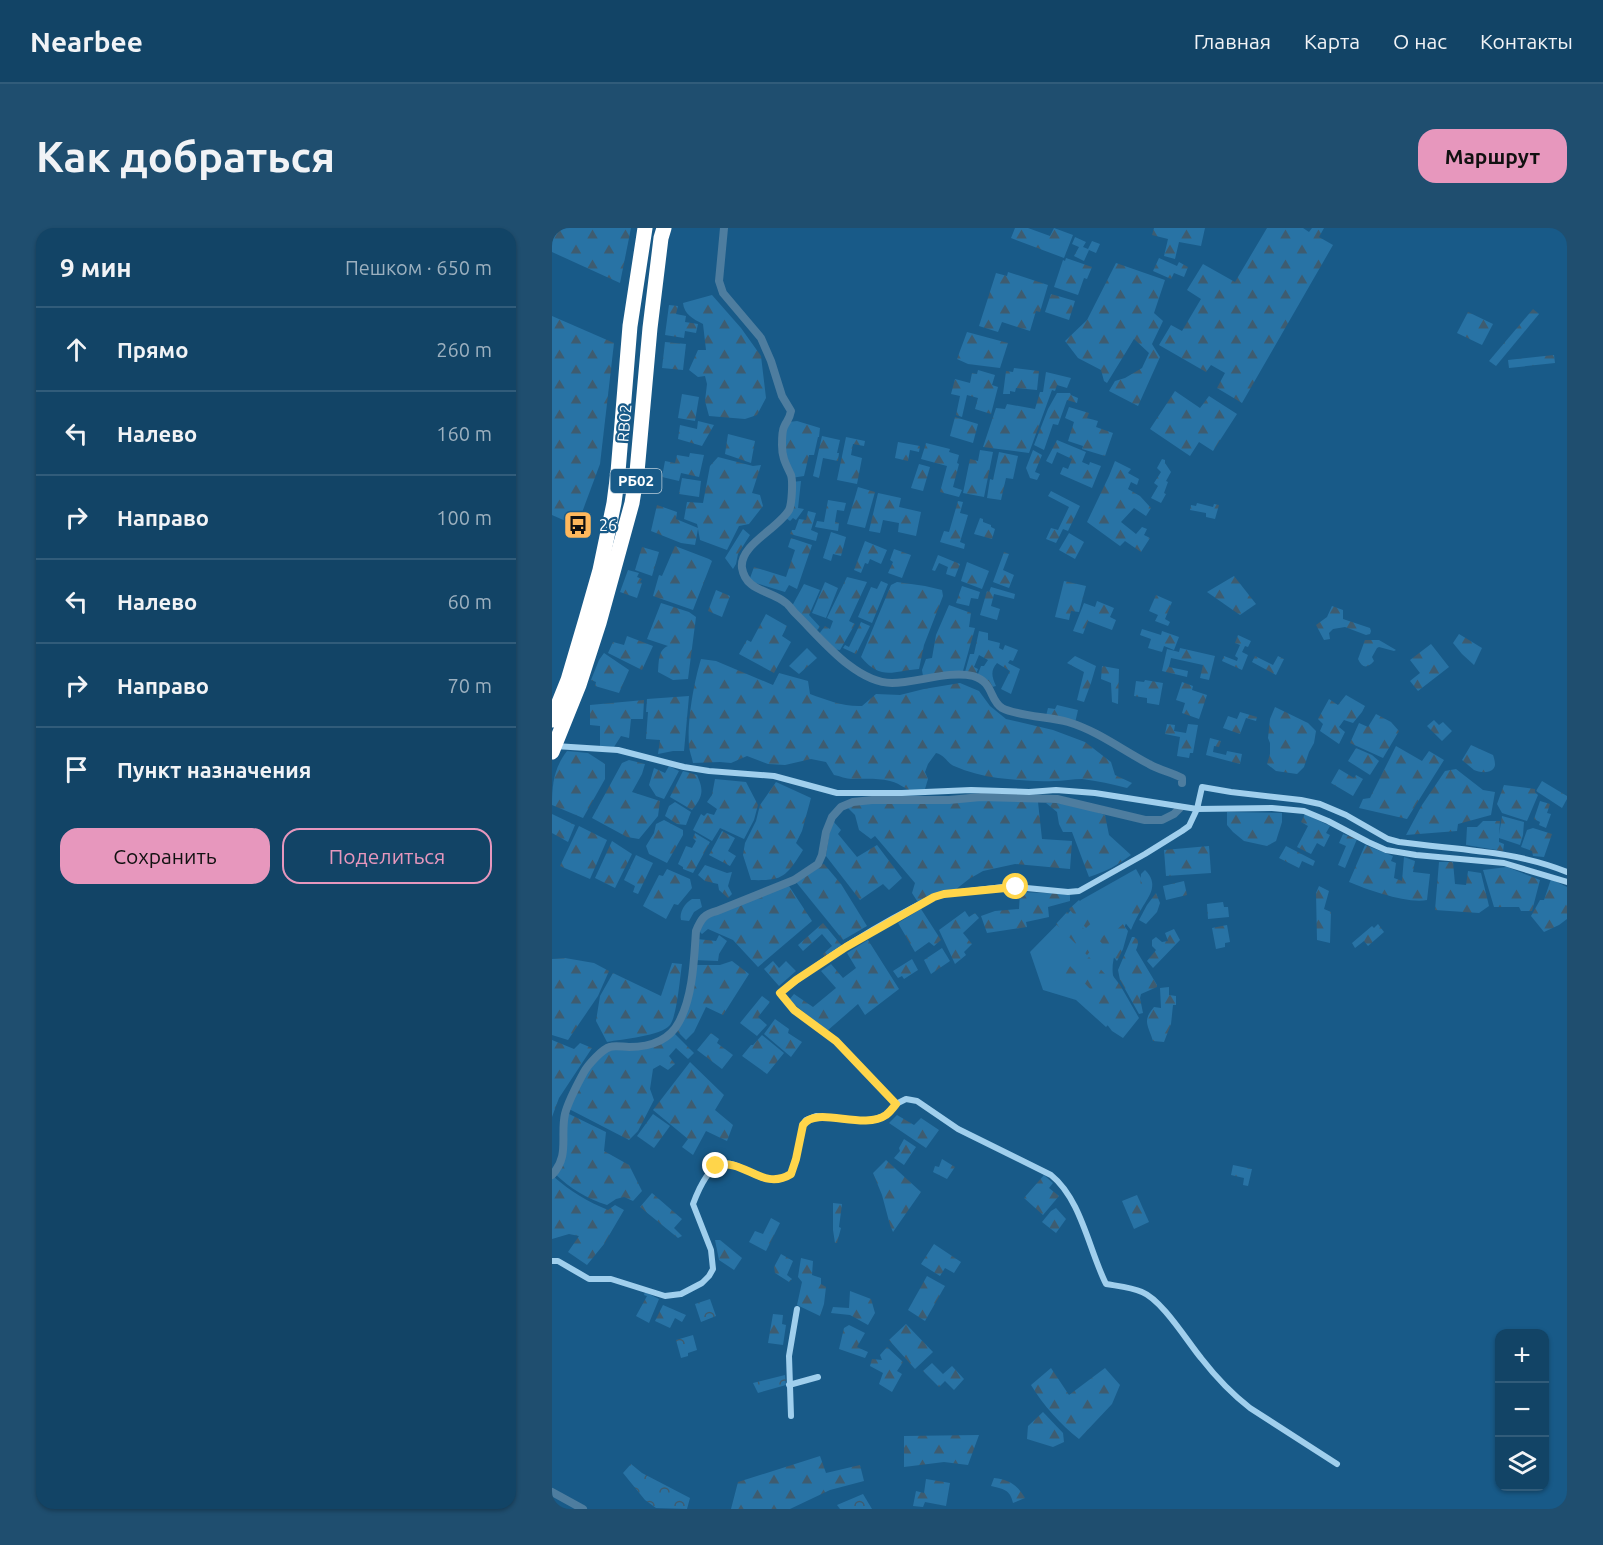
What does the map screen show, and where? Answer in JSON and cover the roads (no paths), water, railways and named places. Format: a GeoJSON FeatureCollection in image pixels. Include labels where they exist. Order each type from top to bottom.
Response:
{"type":"FeatureCollection","features":[{"type":"Feature","properties":{"kind":"highway","name":"РБ02"},"geometry":{"type":"LineString","coordinates":[[552,719],[568,680],[589,609],[614,503],[630,326],[645,228]]}},
{"type":"Feature","properties":{"kind":"highway","name":"RB02"},"geometry":{"type":"LineString","coordinates":[[553,749],[579,685],[599,623],[632,504],[638,472],[650,328],[664,228]]}},
{"type":"Feature","properties":{"kind":"highway"},"geometry":{"type":"LineString","coordinates":[[630,326],[650,328]]}},
{"type":"Feature","properties":{"kind":"street"},"geometry":{"type":"LineString","coordinates":[[553,749],[618,750],[684,767],[774,776],[837,793],[1056,790],[1095,792],[1197,809],[1272,808],[1304,811],[1328,820],[1368,842],[1504,863],[1567,882]]}},
{"type":"Feature","properties":{"kind":"street"},"geometry":{"type":"LineString","coordinates":[[896,1104],[836,1041],[794,1010],[780,993],[846,947],[934,897],[1003,887],[1060,892],[1079,891],[1145,854],[1188,826],[1197,809],[1202,787],[1301,800],[1335,810],[1388,839],[1398,847],[1462,848],[1513,856],[1548,864],[1567,872]]}},
{"type":"Feature","properties":{"kind":"street"},"geometry":{"type":"LineString","coordinates":[[552,1261],[558,1261],[589,1279],[611,1279],[665,1296],[681,1294],[702,1283],[713,1269],[711,1250],[693,1204],[704,1177],[711,1170],[716,1166],[730,1164],[768,1179],[784,1179],[791,1174],[806,1120],[816,1116],[868,1121],[885,1116],[896,1104],[906,1099],[917,1101],[958,1128],[1058,1180],[1084,1227],[1097,1267],[1106,1284],[1143,1292],[1154,1300],[1238,1399],[1337,1464]]}},
{"type":"Feature","properties":{"kind":"street"},"geometry":{"type":"LineString","coordinates":[[791,1416],[789,1356],[797,1310]]}},
{"type":"Feature","properties":{"kind":"street"},"geometry":{"type":"LineString","coordinates":[[789,1385],[818,1377]]}},
{"type":"Feature","properties":{"kind":"waterway"},"geometry":{"type":"LineString","coordinates":[[724,228],[719,281],[723,293],[761,338],[782,396],[791,411],[783,429],[782,443],[782,450],[792,478],[790,507],[784,517],[747,552],[742,568],[748,582],[787,604],[839,657],[865,675],[878,681],[892,683],[954,675],[973,676],[985,682],[1002,708],[1079,726],[1153,766],[1182,778],[1182,783]]}},
{"type":"Feature","properties":{"kind":"waterway"},"geometry":{"type":"LineString","coordinates":[[552,1175],[558,1168],[563,1153],[566,1109],[589,1065],[607,1048],[651,1044],[658,1042],[675,1029],[684,1012],[690,989],[696,931],[701,920],[706,915],[794,880],[818,864],[832,817],[841,807],[853,802],[872,800],[949,800],[981,797],[1057,799],[1145,820],[1162,820],[1180,808]]}},
{"type":"Feature","properties":{"kind":"waterway"},"geometry":{"type":"LineString","coordinates":[[552,1492],[583,1509]]}},
{"type":"Feature","properties":{"kind":"place","name":"26"},"geometry":{"type":"Point","coordinates":[578,525]}}]}
